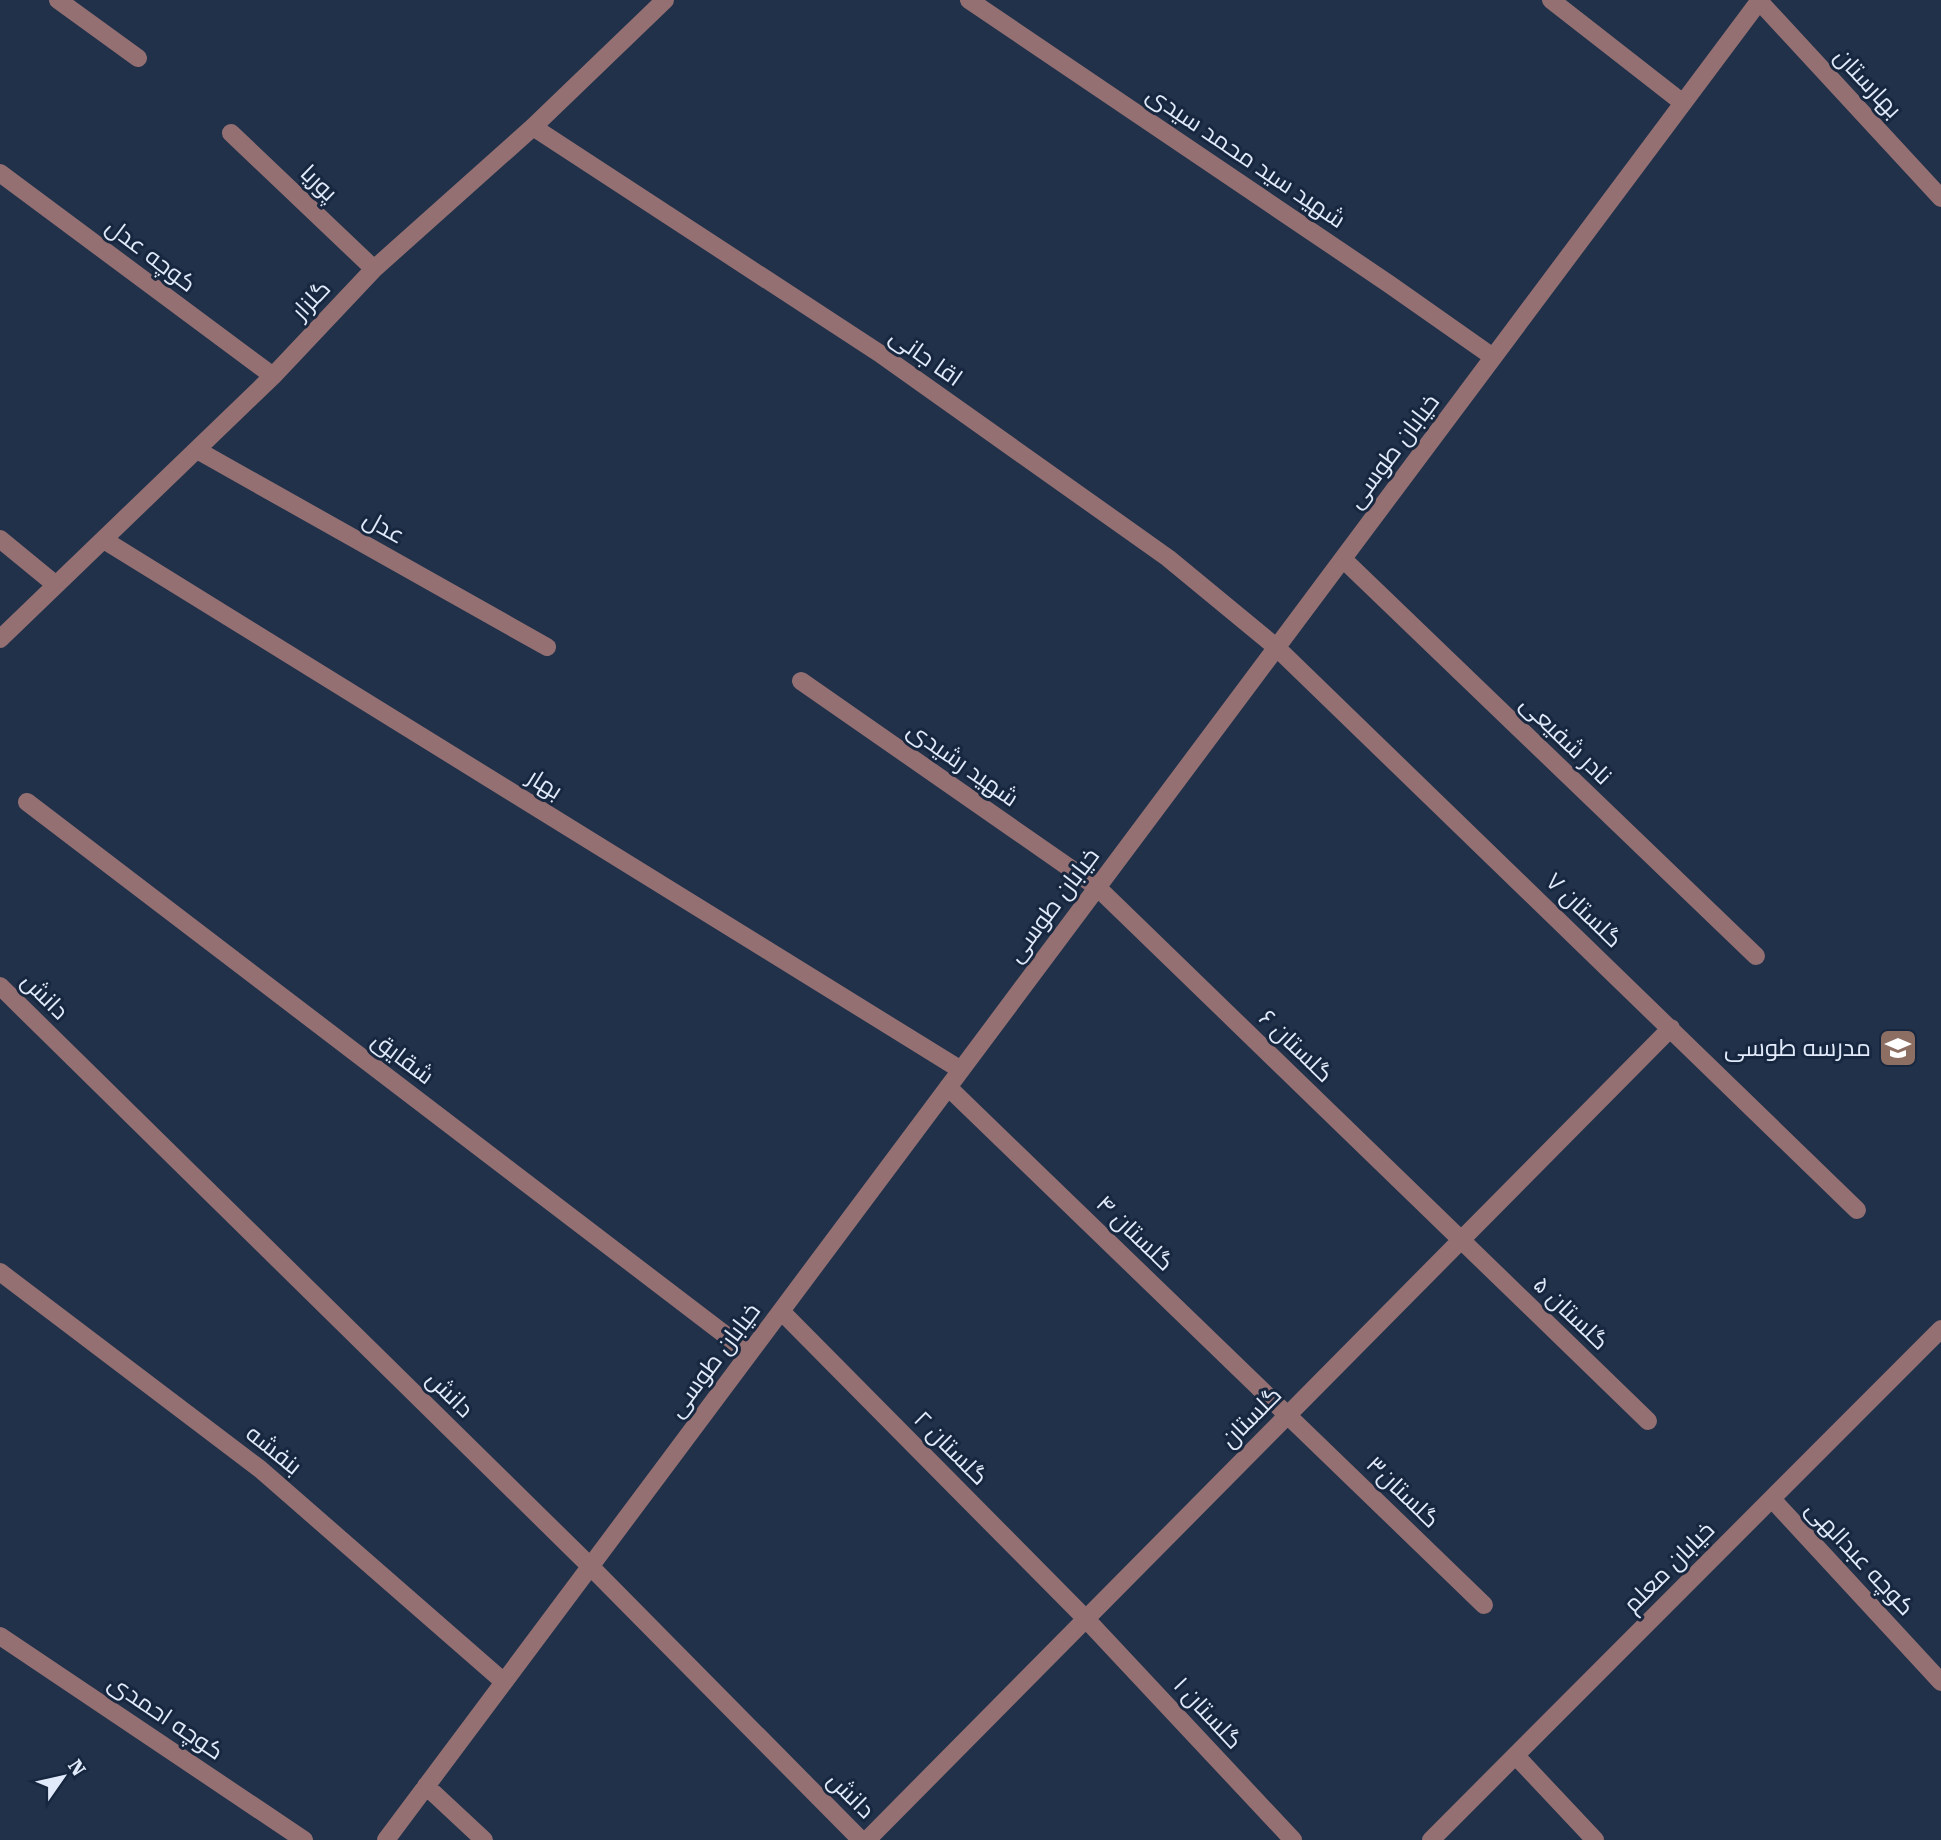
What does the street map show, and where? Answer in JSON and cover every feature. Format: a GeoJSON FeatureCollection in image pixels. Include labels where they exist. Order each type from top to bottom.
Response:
{"type":"FeatureCollection","features":[{"type":"Feature","properties":{"kind":"street"},"geometry":{"type":"LineString","coordinates":[[58,0],[138,58]]}},
{"type":"Feature","properties":{"kind":"street","name":"گلزار"},"geometry":{"type":"LineString","coordinates":[[0,639],[273,376],[374,269],[533,127],[665,0]]}},
{"type":"Feature","properties":{"kind":"street","name":"شهید سید محمد سیدی"},"geometry":{"type":"LineString","coordinates":[[969,0],[1389,284],[1493,358]]}},
{"type":"Feature","properties":{"kind":"street"},"geometry":{"type":"LineString","coordinates":[[1551,0],[1683,103]]}},
{"type":"Feature","properties":{"kind":"street","name":"خیابان طوسی"},"geometry":{"type":"LineString","coordinates":[[386,1840],[1759,1]]}},
{"type":"Feature","properties":{"kind":"street","name":"بهارستان"},"geometry":{"type":"LineString","coordinates":[[1759,1],[1941,198]]}},
{"type":"Feature","properties":{"kind":"street","name":"اقا جانی"},"geometry":{"type":"LineString","coordinates":[[533,127],[879,353],[1168,558],[1276,647]]}},
{"type":"Feature","properties":{"kind":"street","name":"پوریا"},"geometry":{"type":"LineString","coordinates":[[231,133],[374,269]]}},
{"type":"Feature","properties":{"kind":"street","name":"کوچه عدل"},"geometry":{"type":"LineString","coordinates":[[0,173],[273,376]]}},
{"type":"Feature","properties":{"kind":"street","name":"عدل"},"geometry":{"type":"LineString","coordinates":[[197,450],[547,647]]}},
{"type":"Feature","properties":{"kind":"street"},"geometry":{"type":"LineString","coordinates":[[0,539],[56,585]]}},
{"type":"Feature","properties":{"kind":"street","name":"بهار"},"geometry":{"type":"LineString","coordinates":[[104,540],[961,1070]]}},
{"type":"Feature","properties":{"kind":"street","name":"نادر شفیعی"},"geometry":{"type":"LineString","coordinates":[[1343,559],[1756,956]]}},
{"type":"Feature","properties":{"kind":"street","name":"گلستان ۷"},"geometry":{"type":"LineString","coordinates":[[1276,647],[1857,1210]]}},
{"type":"Feature","properties":{"kind":"street","name":"شهید رشیدی"},"geometry":{"type":"LineString","coordinates":[[801,681],[1097,887]]}},
{"type":"Feature","properties":{"kind":"street","name":"شقایق"},"geometry":{"type":"LineString","coordinates":[[27,802],[749,1353]]}},
{"type":"Feature","properties":{"kind":"street","name":"گلستان ۶"},"geometry":{"type":"LineString","coordinates":[[1097,887],[1461,1240]]}},
{"type":"Feature","properties":{"kind":"street","name":"دانش"},"geometry":{"type":"LineString","coordinates":[[0,986],[590,1566],[861,1840]]}},
{"type":"Feature","properties":{"kind":"street","name":"گلستان"},"geometry":{"type":"LineString","coordinates":[[867,1840],[1671,1028]]}},
{"type":"Feature","properties":{"kind":"street","name":"گلستان ۴"},"geometry":{"type":"LineString","coordinates":[[948,1087],[1288,1415]]}},
{"type":"Feature","properties":{"kind":"street","name":"گلستان ۵"},"geometry":{"type":"LineString","coordinates":[[1461,1240],[1648,1421]]}},
{"type":"Feature","properties":{"kind":"street","name":"بنفشه"},"geometry":{"type":"LineString","coordinates":[[0,1272],[260,1469],[504,1682]]}},
{"type":"Feature","properties":{"kind":"street","name":"گلستان ۲"},"geometry":{"type":"LineString","coordinates":[[780,1311],[1086,1619]]}},
{"type":"Feature","properties":{"kind":"street","name":"خیابان معلم"},"geometry":{"type":"LineString","coordinates":[[1431,1840],[1941,1329]]}},
{"type":"Feature","properties":{"kind":"street","name":"گلستان۳"},"geometry":{"type":"LineString","coordinates":[[1288,1415],[1484,1605]]}},
{"type":"Feature","properties":{"kind":"street","name":"کوچه عبدالهی"},"geometry":{"type":"LineString","coordinates":[[1772,1499],[1941,1682]]}},
{"type":"Feature","properties":{"kind":"street","name":"گلستان ۱"},"geometry":{"type":"LineString","coordinates":[[1086,1619],[1293,1840]]}},
{"type":"Feature","properties":{"kind":"street","name":"کوچه احمدی"},"geometry":{"type":"LineString","coordinates":[[0,1636],[304,1840]]}},
{"type":"Feature","properties":{"kind":"street"},"geometry":{"type":"LineString","coordinates":[[1516,1756],[1595,1840]]}},
{"type":"Feature","properties":{"kind":"street"},"geometry":{"type":"LineString","coordinates":[[426,1786],[484,1840]]}},
{"type":"Feature","properties":{"kind":"place","name":"مدرسه طوسی"},"geometry":{"type":"Point","coordinates":[1898,1048]}}]}
